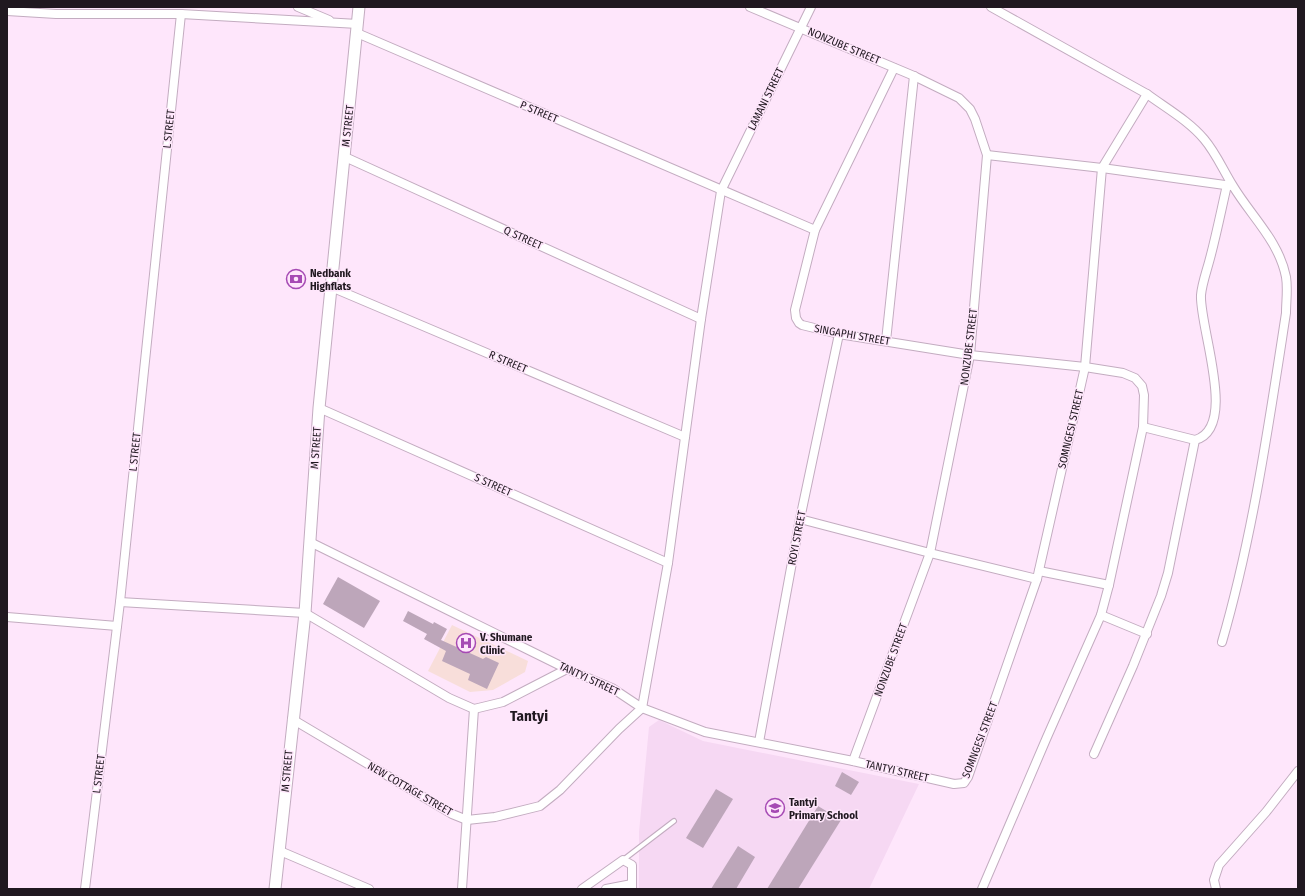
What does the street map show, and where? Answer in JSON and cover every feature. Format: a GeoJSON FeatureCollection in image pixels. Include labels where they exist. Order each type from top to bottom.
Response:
{"type":"FeatureCollection","features":[{"type":"Feature","properties":{"kind":"street","name":"P STREET"},"geometry":{"type":"LineString","coordinates":[[298,7],[335,23],[358,29],[721,191],[815,230]]}},
{"type":"Feature","properties":{"kind":"street","name":"NONZUBE STREET"},"geometry":{"type":"LineString","coordinates":[[750,7],[914,76],[959,98],[970,109],[975,119],[987,155],[970,355],[930,553],[853,761]]}},
{"type":"Feature","properties":{"kind":"street","name":"LAMANI STREET"},"geometry":{"type":"LineString","coordinates":[[642,708],[668,563],[701,319],[721,191],[811,7]]}},
{"type":"Feature","properties":{"kind":"street"},"geometry":{"type":"LineString","coordinates":[[991,7],[1147,94],[1186,122],[1204,139],[1217,157],[1230,185],[1275,246],[1281,259],[1286,278],[1286,313],[1266,440],[1236,591],[1222,642]]}},
{"type":"Feature","properties":{"kind":"street","name":"M STREET"},"geometry":{"type":"LineString","coordinates":[[275,889],[292,719],[305,613],[319,408],[360,8]]}},
{"type":"Feature","properties":{"kind":"street","name":"P STREET"},"geometry":{"type":"LineString","coordinates":[[7,10],[56,14],[181,14],[335,23]]}},
{"type":"Feature","properties":{"kind":"street","name":"L STREET"},"geometry":{"type":"LineString","coordinates":[[85,889],[120,602],[181,14]]}},
{"type":"Feature","properties":{"kind":"street","name":"SINGAPHI STREET"},"geometry":{"type":"LineString","coordinates":[[894,68],[815,230],[795,310],[796,318],[799,323],[839,334],[970,355],[1085,367],[1123,373],[1135,378],[1142,386],[1144,395],[1143,427],[1109,585],[1101,615],[982,889]]}},
{"type":"Feature","properties":{"kind":"street"},"geometry":{"type":"LineString","coordinates":[[886,341],[914,76]]}},
{"type":"Feature","properties":{"kind":"street"},"geometry":{"type":"LineString","coordinates":[[1102,168],[1147,94]]}},
{"type":"Feature","properties":{"kind":"street"},"geometry":{"type":"LineString","coordinates":[[987,155],[1230,185]]}},
{"type":"Feature","properties":{"kind":"street","name":"Q STREET"},"geometry":{"type":"LineString","coordinates":[[345,157],[701,319]]}},
{"type":"Feature","properties":{"kind":"street","name":"SOMNGESI STREET"},"geometry":{"type":"LineString","coordinates":[[954,784],[964,782],[968,777],[1038,575],[1085,367],[1102,168]]}},
{"type":"Feature","properties":{"kind":"street"},"geometry":{"type":"LineString","coordinates":[[1143,427],[1195,440],[1201,438],[1207,432],[1216,411],[1215,384],[1203,321],[1201,296],[1230,185]]}},
{"type":"Feature","properties":{"kind":"street","name":"R STREET"},"geometry":{"type":"LineString","coordinates":[[331,287],[685,437]]}},
{"type":"Feature","properties":{"kind":"street","name":"ROYI STREET"},"geometry":{"type":"LineString","coordinates":[[759,742],[800,519],[839,334]]}},
{"type":"Feature","properties":{"kind":"street","name":"S STREET"},"geometry":{"type":"LineString","coordinates":[[319,408],[668,563]]}},
{"type":"Feature","properties":{"kind":"street"},"geometry":{"type":"LineString","coordinates":[[1094,754],[1147,634],[1161,596],[1168,573],[1195,440]]}},
{"type":"Feature","properties":{"kind":"street"},"geometry":{"type":"LineString","coordinates":[[800,519],[930,553],[1038,575],[1109,585]]}},
{"type":"Feature","properties":{"kind":"street","name":"TANTYI STREET"},"geometry":{"type":"LineString","coordinates":[[310,542],[567,669],[612,688],[642,708],[705,732],[853,761],[954,784]]}},
{"type":"Feature","properties":{"kind":"street"},"geometry":{"type":"LineString","coordinates":[[120,602],[305,613],[449,698],[474,709],[503,702],[567,669]]}},
{"type":"Feature","properties":{"kind":"street"},"geometry":{"type":"LineString","coordinates":[[1101,615],[1147,634]]}},
{"type":"Feature","properties":{"kind":"street"},"geometry":{"type":"LineString","coordinates":[[7,617],[117,626]]}},
{"type":"Feature","properties":{"kind":"street","name":"NEW COTTAGE STREET"},"geometry":{"type":"LineString","coordinates":[[292,719],[452,814],[467,820],[495,817],[540,806],[560,790],[619,729],[642,708]]}},
{"type":"Feature","properties":{"kind":"street"},"geometry":{"type":"LineString","coordinates":[[462,889],[474,709]]}},
{"type":"Feature","properties":{"kind":"street"},"geometry":{"type":"LineString","coordinates":[[1216,889],[1214,880],[1219,865],[1266,812],[1298,771]]}},
{"type":"Feature","properties":{"kind":"street"},"geometry":{"type":"LineString","coordinates":[[280,851],[369,889]]}},
{"type":"Feature","properties":{"kind":"street"},"geometry":{"type":"LineString","coordinates":[[582,889],[623,860],[632,865],[632,886],[606,889]]}},
{"type":"Feature","properties":{"kind":"lane"},"geometry":{"type":"LineString","coordinates":[[623,860],[674,821]]}},
{"type":"Feature","properties":{"kind":"shaded area","name":"V. Shumane Clinic"},"geometry":{"type":"Polygon","coordinates":[[[452,625],[528,661],[525,672],[493,690],[470,692],[428,671],[452,625]]]}},
{"type":"Feature","properties":{"kind":"shaded area","name":"Tantyi Primary School"},"geometry":{"type":"Polygon","coordinates":[[[659,720],[703,741],[919,784],[869,889],[639,889],[639,832],[649,727],[659,720]]]}},
{"type":"Feature","properties":{"kind":"building"},"geometry":{"type":"Polygon","coordinates":[[[338,577],[380,601],[364,628],[323,604],[338,577]]]}},
{"type":"Feature","properties":{"kind":"building"},"geometry":{"type":"Polygon","coordinates":[[[408,611],[433,624],[434,622],[447,629],[441,640],[483,659],[486,657],[499,663],[487,689],[468,680],[470,674],[442,661],[446,651],[424,639],[427,634],[403,621],[408,611]]]}},
{"type":"Feature","properties":{"kind":"building"},"geometry":{"type":"Polygon","coordinates":[[[842,772],[859,782],[851,795],[835,786],[842,772]]]}},
{"type":"Feature","properties":{"kind":"building"},"geometry":{"type":"Polygon","coordinates":[[[716,789],[733,799],[703,848],[686,838],[716,789]]]}},
{"type":"Feature","properties":{"kind":"building"},"geometry":{"type":"Polygon","coordinates":[[[818,806],[841,820],[798,889],[767,889],[818,806]]]}},
{"type":"Feature","properties":{"kind":"building"},"geometry":{"type":"Polygon","coordinates":[[[738,846],[755,857],[736,889],[711,889],[738,846]]]}},
{"type":"Feature","properties":{"kind":"place","name":"Nedbank Highflats"},"geometry":{"type":"Point","coordinates":[296,279]}},
{"type":"Feature","properties":{"kind":"place","name":"V. Shumane Clinic"},"geometry":{"type":"Point","coordinates":[466,643]}},
{"type":"Feature","properties":{"kind":"place","name":"Tantyi Primary School"},"geometry":{"type":"Point","coordinates":[775,808]}},
{"type":"Feature","properties":{"kind":"district","name":"Tantyi"},"geometry":{"type":"Point","coordinates":[529,716]}}]}
